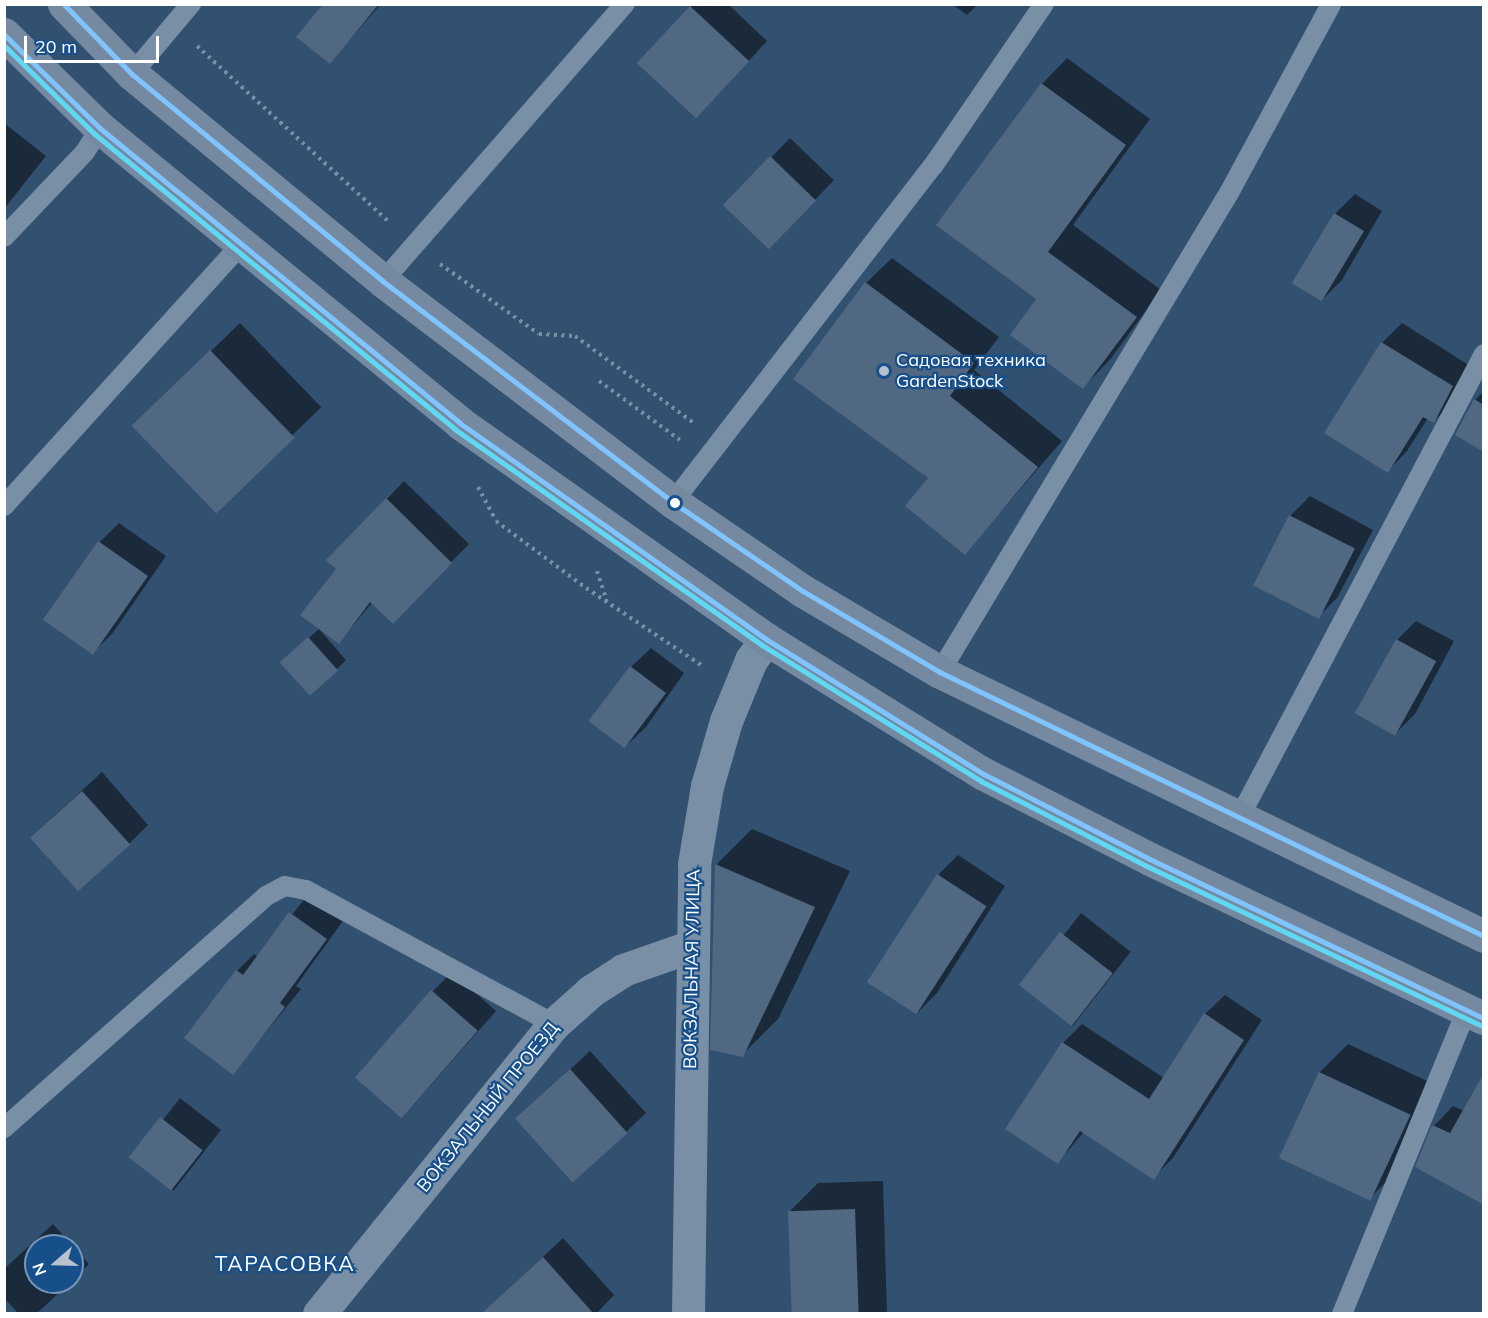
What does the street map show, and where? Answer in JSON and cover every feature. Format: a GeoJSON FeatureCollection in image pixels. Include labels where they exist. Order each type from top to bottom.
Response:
{"type":"FeatureCollection","features":[{"type":"Feature","properties":{"kind":"street"},"geometry":{"type":"LineString","coordinates":[[63,4],[132,74],[383,281],[673,502],[803,591],[940,672],[1238,820],[1484,936]]}},
{"type":"Feature","properties":{"kind":"street"},"geometry":{"type":"LineString","coordinates":[[4,34],[100,128],[240,246],[460,423],[766,639],[984,774],[1150,860],[1475,1015]]}},
{"type":"Feature","properties":{"kind":"street","name":"ВОКЗАЛЬНАЯ УЛИЦА"},"geometry":{"type":"LineString","coordinates":[[688,1314],[694,864],[705,797],[737,688],[766,639]]}},
{"type":"Feature","properties":{"kind":"street","name":"ВОКЗАЛЬНЫЙ ПРОЕЗД"},"geometry":{"type":"LineString","coordinates":[[319,1314],[554,1024],[591,990],[623,970],[692,946]]}},
{"type":"Feature","properties":{"kind":"lane"},"geometry":{"type":"LineString","coordinates":[[132,74],[191,4]]}},
{"type":"Feature","properties":{"kind":"lane"},"geometry":{"type":"LineString","coordinates":[[383,281],[625,4]]}},
{"type":"Feature","properties":{"kind":"lane"},"geometry":{"type":"LineString","coordinates":[[673,502],[933,166],[1044,4]]}},
{"type":"Feature","properties":{"kind":"lane"},"geometry":{"type":"LineString","coordinates":[[940,672],[1229,193],[1331,4]]}},
{"type":"Feature","properties":{"kind":"lane"},"geometry":{"type":"LineString","coordinates":[[4,237],[85,152],[100,128]]}},
{"type":"Feature","properties":{"kind":"lane"},"geometry":{"type":"LineString","coordinates":[[4,506],[240,246]]}},
{"type":"Feature","properties":{"kind":"lane"},"geometry":{"type":"LineString","coordinates":[[1238,820],[1484,354]]}},
{"type":"Feature","properties":{"kind":"lane"},"geometry":{"type":"LineString","coordinates":[[4,1128],[266,896],[285,886],[306,890],[554,1024]]}},
{"type":"Feature","properties":{"kind":"lane"},"geometry":{"type":"LineString","coordinates":[[1342,1314],[1475,1015]]}},
{"type":"Feature","properties":{"kind":"path"},"geometry":{"type":"LineString","coordinates":[[174,25],[414,245],[539,334],[575,336],[668,401],[719,445]]}},
{"type":"Feature","properties":{"kind":"path"},"geometry":{"type":"LineString","coordinates":[[599,381],[681,441]]}},
{"type":"Feature","properties":{"kind":"path"},"geometry":{"type":"LineString","coordinates":[[477,483],[496,520],[608,602],[737,688]]}},
{"type":"Feature","properties":{"kind":"path"},"geometry":{"type":"LineString","coordinates":[[597,571],[608,602]]}},
{"type":"Feature","properties":{"kind":"building"},"geometry":{"type":"Polygon","coordinates":[[[323,4],[379,4],[330,64],[296,37],[323,4]]]}},
{"type":"Feature","properties":{"kind":"building"},"geometry":{"type":"Polygon","coordinates":[[[690,6],[749,61],[696,118],[637,63],[690,6]]]}},
{"type":"Feature","properties":{"kind":"building"},"geometry":{"type":"Polygon","coordinates":[[[1041,83],[1126,145],[1048,252],[1137,317],[1083,389],[1010,335],[1036,299],[936,225],[1041,83]]]}},
{"type":"Feature","properties":{"kind":"building"},"geometry":{"type":"Polygon","coordinates":[[[770,156],[816,200],[769,249],[723,205],[770,156]]]}},
{"type":"Feature","properties":{"kind":"building"},"geometry":{"type":"Polygon","coordinates":[[[1334,213],[1364,231],[1322,301],[1292,283],[1334,213]]]}},
{"type":"Feature","properties":{"kind":"building"},"geometry":{"type":"Polygon","coordinates":[[[865,282],[974,363],[950,396],[1038,467],[965,555],[905,506],[928,478],[793,379],[865,282]]]}},
{"type":"Feature","properties":{"kind":"building"},"geometry":{"type":"Polygon","coordinates":[[[1381,342],[1453,386],[1434,423],[1423,417],[1388,473],[1324,433],[1381,342]]]}},
{"type":"Feature","properties":{"kind":"building"},"geometry":{"type":"Polygon","coordinates":[[[210,350],[295,438],[216,513],[132,426],[210,350]]]}},
{"type":"Feature","properties":{"kind":"building"},"geometry":{"type":"Polygon","coordinates":[[[1474,399],[1484,405],[1484,452],[1455,435],[1474,399]]]}},
{"type":"Feature","properties":{"kind":"building"},"geometry":{"type":"Polygon","coordinates":[[[386,498],[452,563],[393,624],[370,602],[339,644],[300,615],[336,569],[326,560],[386,498]]]}},
{"type":"Feature","properties":{"kind":"building"},"geometry":{"type":"Polygon","coordinates":[[[1289,515],[1355,549],[1319,619],[1253,585],[1289,515]]]}},
{"type":"Feature","properties":{"kind":"building"},"geometry":{"type":"Polygon","coordinates":[[[98,541],[148,576],[93,655],[43,620],[98,541]]]}},
{"type":"Feature","properties":{"kind":"building"},"geometry":{"type":"Polygon","coordinates":[[[308,637],[338,670],[310,696],[280,662],[308,637]]]}},
{"type":"Feature","properties":{"kind":"building"},"geometry":{"type":"Polygon","coordinates":[[[1396,639],[1436,661],[1395,736],[1355,713],[1396,639]]]}},
{"type":"Feature","properties":{"kind":"building"},"geometry":{"type":"Polygon","coordinates":[[[630,666],[666,693],[624,748],[588,721],[630,666]]]}},
{"type":"Feature","properties":{"kind":"building"},"geometry":{"type":"Polygon","coordinates":[[[82,791],[130,845],[78,891],[30,838],[82,791]]]}},
{"type":"Feature","properties":{"kind":"building"},"geometry":{"type":"Polygon","coordinates":[[[715,864],[815,907],[743,1057],[710,1050],[715,864]]]}},
{"type":"Feature","properties":{"kind":"building"},"geometry":{"type":"Polygon","coordinates":[[[937,874],[986,906],[916,1014],[867,982],[937,874]]]}},
{"type":"Feature","properties":{"kind":"building"},"geometry":{"type":"Polygon","coordinates":[[[289,912],[327,939],[280,1003],[285,1007],[233,1075],[184,1038],[236,970],[243,975],[289,912]]]}},
{"type":"Feature","properties":{"kind":"building"},"geometry":{"type":"Polygon","coordinates":[[[1060,932],[1113,973],[1072,1026],[1019,985],[1060,932]]]}},
{"type":"Feature","properties":{"kind":"building"},"geometry":{"type":"Polygon","coordinates":[[[431,990],[478,1031],[402,1118],[355,1078],[431,990]]]}},
{"type":"Feature","properties":{"kind":"building"},"geometry":{"type":"Polygon","coordinates":[[[1204,1013],[1244,1040],[1154,1180],[1080,1131],[1058,1164],[1005,1129],[1062,1042],[1149,1099],[1204,1013]]]}},
{"type":"Feature","properties":{"kind":"building"},"geometry":{"type":"Polygon","coordinates":[[[570,1069],[628,1133],[573,1182],[515,1119],[570,1069]]]}},
{"type":"Feature","properties":{"kind":"building"},"geometry":{"type":"Polygon","coordinates":[[[1319,1072],[1411,1115],[1370,1201],[1279,1158],[1319,1072]]]}},
{"type":"Feature","properties":{"kind":"building"},"geometry":{"type":"Polygon","coordinates":[[[1484,1073],[1484,1205],[1415,1167],[1432,1125],[1450,1133],[1484,1073]]]}},
{"type":"Feature","properties":{"kind":"building"},"geometry":{"type":"Polygon","coordinates":[[[160,1117],[203,1150],[171,1190],[129,1157],[160,1117]]]}},
{"type":"Feature","properties":{"kind":"building"},"geometry":{"type":"Polygon","coordinates":[[[855,1209],[859,1314],[792,1314],[788,1211],[855,1209]]]}},
{"type":"Feature","properties":{"kind":"building"},"geometry":{"type":"Polygon","coordinates":[[[543,1257],[594,1314],[481,1314],[543,1257]]]}},
{"type":"Feature","properties":{"kind":"transit line"},"geometry":{"type":"LineString","coordinates":[[64,4],[132,74],[383,281],[673,502],[803,591],[940,672],[1484,936]]}},
{"type":"Feature","properties":{"kind":"transit line"},"geometry":{"type":"LineString","coordinates":[[4,34],[100,128],[460,423],[766,639],[984,774],[1150,859],[1484,1018]]}},
{"type":"Feature","properties":{"kind":"transit line"},"geometry":{"type":"LineString","coordinates":[[4,45],[95,134],[455,429],[762,645],[981,781],[1147,866],[1481,1025]]}},
{"type":"Feature","properties":{"kind":"place","name":"Садовая техника GardenStock"},"geometry":{"type":"Point","coordinates":[884,371]}},
{"type":"Feature","properties":{"kind":"district","name":"ТАРАСОВКА"},"geometry":{"type":"Point","coordinates":[285,1263]}}]}
